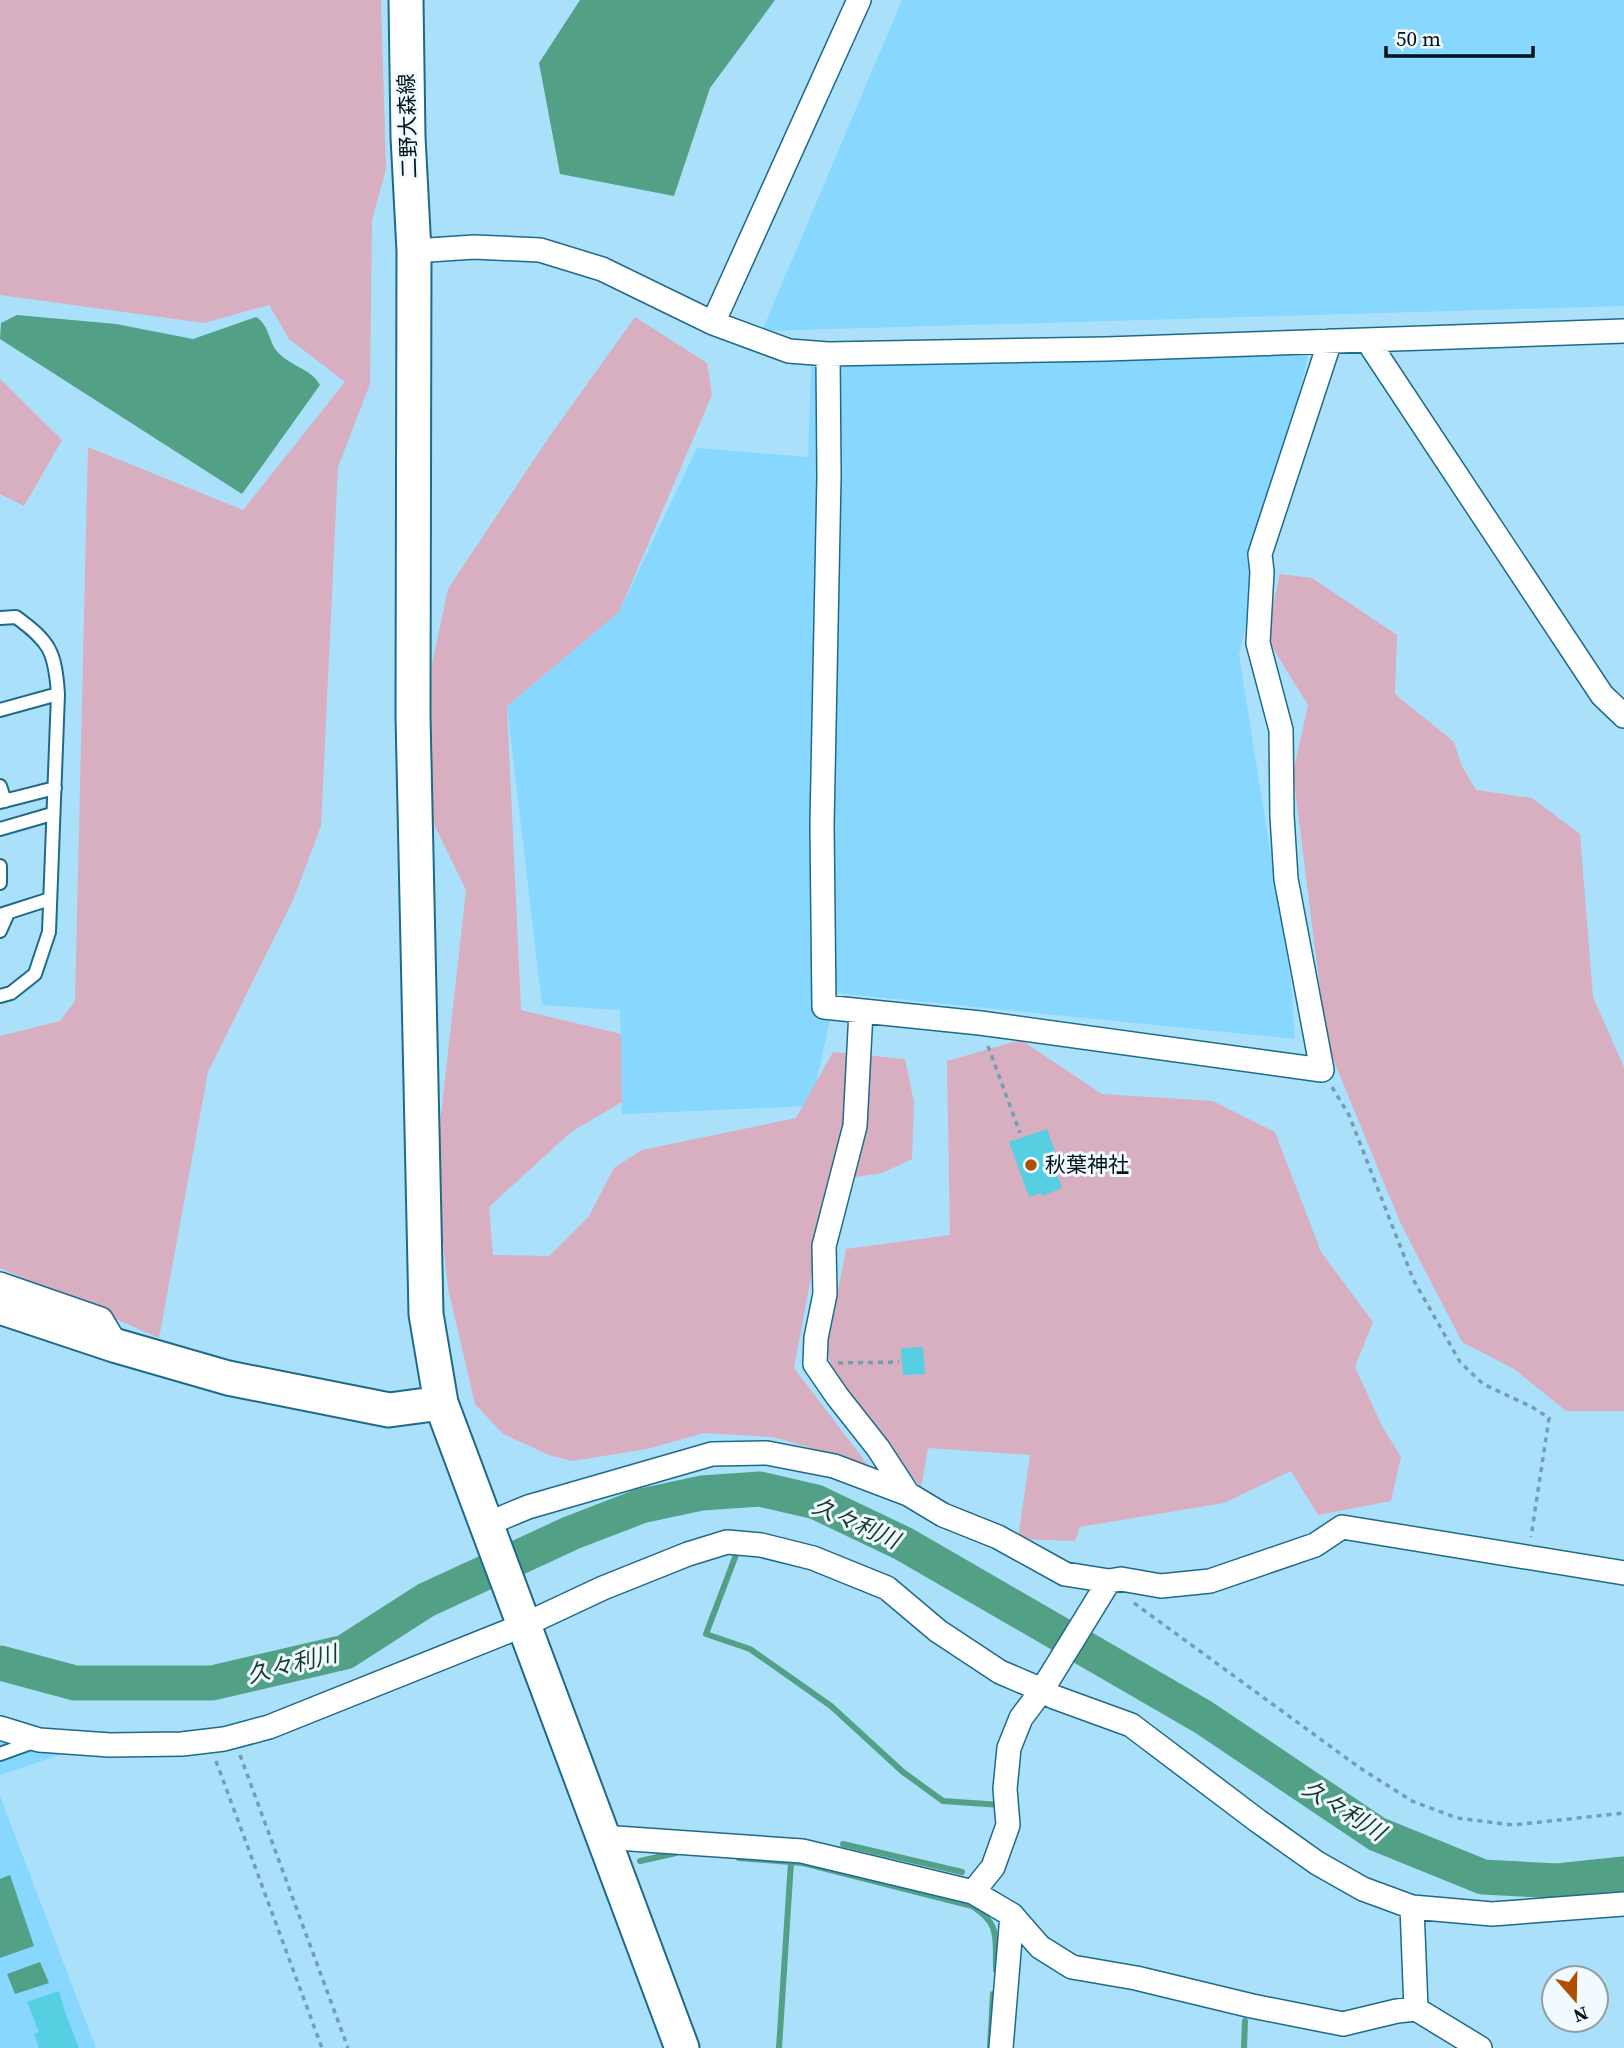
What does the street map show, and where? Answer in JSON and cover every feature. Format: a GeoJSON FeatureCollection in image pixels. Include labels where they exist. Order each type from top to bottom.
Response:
{"type":"FeatureCollection","features":[{"type":"Feature","properties":{"kind":"street","name":"二野大森線"},"geometry":{"type":"LineString","coordinates":[[406,0],[408,137],[414,251],[413,716],[426,1314],[441,1403],[682,2048]]}},
{"type":"Feature","properties":{"kind":"street"},"geometry":{"type":"LineString","coordinates":[[713,323],[859,0]]}},
{"type":"Feature","properties":{"kind":"street"},"geometry":{"type":"LineString","coordinates":[[414,251],[474,247],[540,250],[602,268],[713,323],[789,351],[828,354],[1120,348],[1624,331]]}},
{"type":"Feature","properties":{"kind":"street"},"geometry":{"type":"LineString","coordinates":[[1367,340],[1602,695],[1624,716]]}},
{"type":"Feature","properties":{"kind":"street"},"geometry":{"type":"LineString","coordinates":[[828,354],[829,476],[822,825],[824,1007],[980,1023],[1322,1070],[1286,879],[1281,730],[1258,643],[1262,572],[1260,554],[1330,341]]}},
{"type":"Feature","properties":{"kind":"street"},"geometry":{"type":"LineString","coordinates":[[861,1011],[855,1126],[824,1246],[825,1294],[816,1338],[815,1364],[878,1448],[908,1494]]}},
{"type":"Feature","properties":{"kind":"street"},"geometry":{"type":"LineString","coordinates":[[0,1284],[101,1319],[117,1346]]}},
{"type":"Feature","properties":{"kind":"street"},"geometry":{"type":"LineString","coordinates":[[0,1307],[117,1346],[228,1378],[389,1410],[441,1403]]}},
{"type":"Feature","properties":{"kind":"street"},"geometry":{"type":"LineString","coordinates":[[487,1524],[528,1507],[582,1494],[712,1454],[767,1453],[834,1466],[908,1494],[943,1514],[998,1537],[1065,1574],[1161,1586],[1210,1581],[1315,1545],[1342,1527],[1624,1573]]}},
{"type":"Feature","properties":{"kind":"street"},"geometry":{"type":"LineString","coordinates":[[0,1728],[39,1740],[110,1745],[209,1742],[269,1727],[524,1625],[603,1588],[688,1554],[726,1542],[761,1545],[813,1558],[887,1588],[938,1631],[1000,1672],[1054,1698],[1131,1725],[1317,1863],[1363,1889],[1412,1907],[1492,1914],[1624,1904]]}},
{"type":"Feature","properties":{"kind":"street"},"geometry":{"type":"LineString","coordinates":[[973,1892],[993,1867],[1008,1825],[1005,1789],[1009,1748],[1021,1718],[1119,1581]]}},
{"type":"Feature","properties":{"kind":"street"},"geometry":{"type":"LineString","coordinates":[[602,1837],[802,1851],[973,1892],[1012,1915],[1040,1947],[1072,1967],[1136,1978],[1252,2006],[1343,2024],[1416,2009],[1480,2048]]}},
{"type":"Feature","properties":{"kind":"street"},"geometry":{"type":"LineString","coordinates":[[1412,1907],[1416,2009]]}},
{"type":"Feature","properties":{"kind":"street"},"geometry":{"type":"LineString","coordinates":[[1001,2048],[1012,1915]]}},
{"type":"Feature","properties":{"kind":"lane"},"geometry":{"type":"LineString","coordinates":[[0,618],[16,617],[43,637],[56,664],[58,694],[49,932],[35,974],[10,993],[0,996]]}},
{"type":"Feature","properties":{"kind":"lane"},"geometry":{"type":"LineString","coordinates":[[0,710],[58,694]]}},
{"type":"Feature","properties":{"kind":"lane"},"geometry":{"type":"LineString","coordinates":[[0,786],[2,802],[55,788]]}},
{"type":"Feature","properties":{"kind":"lane"},"geometry":{"type":"LineString","coordinates":[[0,829],[52,814]]}},
{"type":"Feature","properties":{"kind":"lane"},"geometry":{"type":"LineString","coordinates":[[0,866],[0,883]]}},
{"type":"Feature","properties":{"kind":"lane"},"geometry":{"type":"LineString","coordinates":[[0,931],[4,914],[51,899]]}},
{"type":"Feature","properties":{"kind":"lane"},"geometry":{"type":"LineString","coordinates":[[0,1754],[39,1740]]}},
{"type":"Feature","properties":{"kind":"path"},"geometry":{"type":"LineString","coordinates":[[980,1023],[1020,1133]]}},
{"type":"Feature","properties":{"kind":"path"},"geometry":{"type":"LineString","coordinates":[[1322,1070],[1349,1115],[1413,1279],[1460,1362],[1483,1384],[1549,1418],[1527,1558]]}},
{"type":"Feature","properties":{"kind":"path"},"geometry":{"type":"LineString","coordinates":[[815,1364],[899,1362]]}},
{"type":"Feature","properties":{"kind":"path"},"geometry":{"type":"LineString","coordinates":[[1119,1581],[1124,1596],[1360,1768],[1412,1801],[1457,1818],[1513,1825],[1624,1813]]}},
{"type":"Feature","properties":{"kind":"path"},"geometry":{"type":"LineString","coordinates":[[233,1736],[348,2048]]}},
{"type":"Feature","properties":{"kind":"path"},"geometry":{"type":"LineString","coordinates":[[209,1742],[322,2048]]}},
{"type":"Feature","properties":{"kind":"shaded area"},"geometry":{"type":"Polygon","coordinates":[[[0,0],[381,0],[386,169],[372,220],[370,384],[338,467],[321,826],[294,898],[208,1072],[159,1338],[0,1268],[0,1036],[60,1021],[75,1001],[88,447],[243,510],[345,382],[289,339],[269,305],[204,323],[0,295],[0,0]]]}},
{"type":"Feature","properties":{"kind":"shaded area"},"geometry":{"type":"Polygon","coordinates":[[[580,0],[775,0],[710,88],[674,196],[560,174],[539,63],[580,0]]]}},
{"type":"Feature","properties":{"kind":"shaded area"},"geometry":{"type":"Polygon","coordinates":[[[902,0],[1624,0],[1624,306],[762,331],[902,0]]]}},
{"type":"Feature","properties":{"kind":"shaded area"},"geometry":{"type":"Polygon","coordinates":[[[17,315],[116,324],[193,339],[256,317],[266,328],[276,350],[311,375],[320,385],[242,494],[0,339],[1,323],[17,315]]]}},
{"type":"Feature","properties":{"kind":"shaded area"},"geometry":{"type":"Polygon","coordinates":[[[635,317],[707,363],[712,395],[619,612],[507,706],[521,1010],[621,1034],[622,1102],[571,1132],[489,1207],[493,1255],[549,1256],[589,1216],[614,1168],[642,1150],[796,1118],[833,1052],[905,1059],[914,1102],[912,1159],[882,1173],[829,1181],[794,1368],[867,1464],[773,1437],[704,1433],[647,1449],[572,1461],[549,1455],[503,1434],[475,1404],[448,1288],[435,1168],[466,890],[427,810],[432,664],[448,589],[547,440],[635,317]]]}},
{"type":"Feature","properties":{"kind":"shaded area"},"geometry":{"type":"Polygon","coordinates":[[[1308,355],[1239,655],[1291,982],[1295,1039],[836,993],[811,1106],[622,1114],[620,1010],[542,1005],[507,706],[619,612],[697,448],[808,457],[811,366],[1308,355]]]}},
{"type":"Feature","properties":{"kind":"shaded area"},"geometry":{"type":"Polygon","coordinates":[[[0,379],[62,440],[24,506],[0,494],[0,379]]]}},
{"type":"Feature","properties":{"kind":"shaded area"},"geometry":{"type":"Polygon","coordinates":[[[1280,574],[1312,578],[1397,635],[1395,694],[1454,742],[1462,766],[1476,790],[1532,798],[1580,834],[1593,997],[1624,1067],[1624,1411],[1566,1411],[1514,1369],[1462,1342],[1400,1222],[1327,1044],[1293,773],[1308,705],[1266,637],[1280,574]]]}},
{"type":"Feature","properties":{"kind":"shaded area"},"geometry":{"type":"Polygon","coordinates":[[[1021,1040],[1102,1094],[1213,1101],[1275,1132],[1321,1252],[1373,1322],[1355,1367],[1382,1426],[1401,1457],[1391,1501],[1318,1515],[1291,1471],[1224,1503],[1080,1527],[1075,1541],[1018,1539],[1030,1455],[928,1448],[921,1488],[832,1369],[827,1349],[846,1249],[950,1235],[947,1061],[1021,1040]]]}},
{"type":"Feature","properties":{"kind":"shaded area"},"geometry":{"type":"Polygon","coordinates":[[[0,1733],[75,1750],[0,1775],[0,1733]]]}},
{"type":"Feature","properties":{"kind":"shaded area"},"geometry":{"type":"Polygon","coordinates":[[[0,1796],[96,2048],[0,2048],[0,1796]]]}},
{"type":"Feature","properties":{"kind":"shaded area"},"geometry":{"type":"Polygon","coordinates":[[[10,1875],[34,1946],[0,1958],[0,1879],[10,1875]]]}},
{"type":"Feature","properties":{"kind":"shaded area"},"geometry":{"type":"Polygon","coordinates":[[[40,1962],[49,1983],[15,1994],[7,1974],[40,1962]]]}},
{"type":"Feature","properties":{"kind":"building","name":"秋葉神社"},"geometry":{"type":"Polygon","coordinates":[[[1047,1129],[1057,1157],[1051,1159],[1062,1188],[1042,1196],[1041,1193],[1029,1197],[1009,1142],[1047,1129]]]}},
{"type":"Feature","properties":{"kind":"building"},"geometry":{"type":"Polygon","coordinates":[[[923,1347],[925,1374],[903,1375],[901,1348],[923,1347]]]}},
{"type":"Feature","properties":{"kind":"building"},"geometry":{"type":"Polygon","coordinates":[[[59,1991],[79,2048],[39,2048],[34,2034],[39,2032],[27,2002],[59,1991]]]}},
{"type":"Feature","properties":{"kind":"waterway","name":"久々利川"},"geometry":{"type":"LineString","coordinates":[[0,1663],[75,1683],[212,1683],[345,1652],[426,1600],[571,1533],[641,1506],[702,1493],[760,1489],[816,1502],[904,1544],[1203,1717],[1377,1834],[1483,1877],[1557,1881],[1624,1874]]}},
{"type":"Feature","properties":{"kind":"waterway"},"geometry":{"type":"LineString","coordinates":[[739,1547],[706,1634],[750,1649],[831,1706],[903,1772],[943,1801],[1001,1805]]}},
{"type":"Feature","properties":{"kind":"waterway"},"geometry":{"type":"LineString","coordinates":[[843,1844],[962,1872]]}},
{"type":"Feature","properties":{"kind":"waterway"},"geometry":{"type":"LineString","coordinates":[[640,1861],[676,1853]]}},
{"type":"Feature","properties":{"kind":"waterway"},"geometry":{"type":"LineString","coordinates":[[739,1858],[803,1863],[972,1906],[988,1919],[995,1933],[996,1970]]}},
{"type":"Feature","properties":{"kind":"waterway"},"geometry":{"type":"LineString","coordinates":[[779,2048],[791,1862]]}},
{"type":"Feature","properties":{"kind":"waterway"},"geometry":{"type":"LineString","coordinates":[[990,2048],[993,1994]]}},
{"type":"Feature","properties":{"kind":"waterway"},"geometry":{"type":"LineString","coordinates":[[1244,2048],[1245,2021]]}},
{"type":"Feature","properties":{"kind":"place","name":"秋葉神社"},"geometry":{"type":"Point","coordinates":[1031,1165]}}]}
